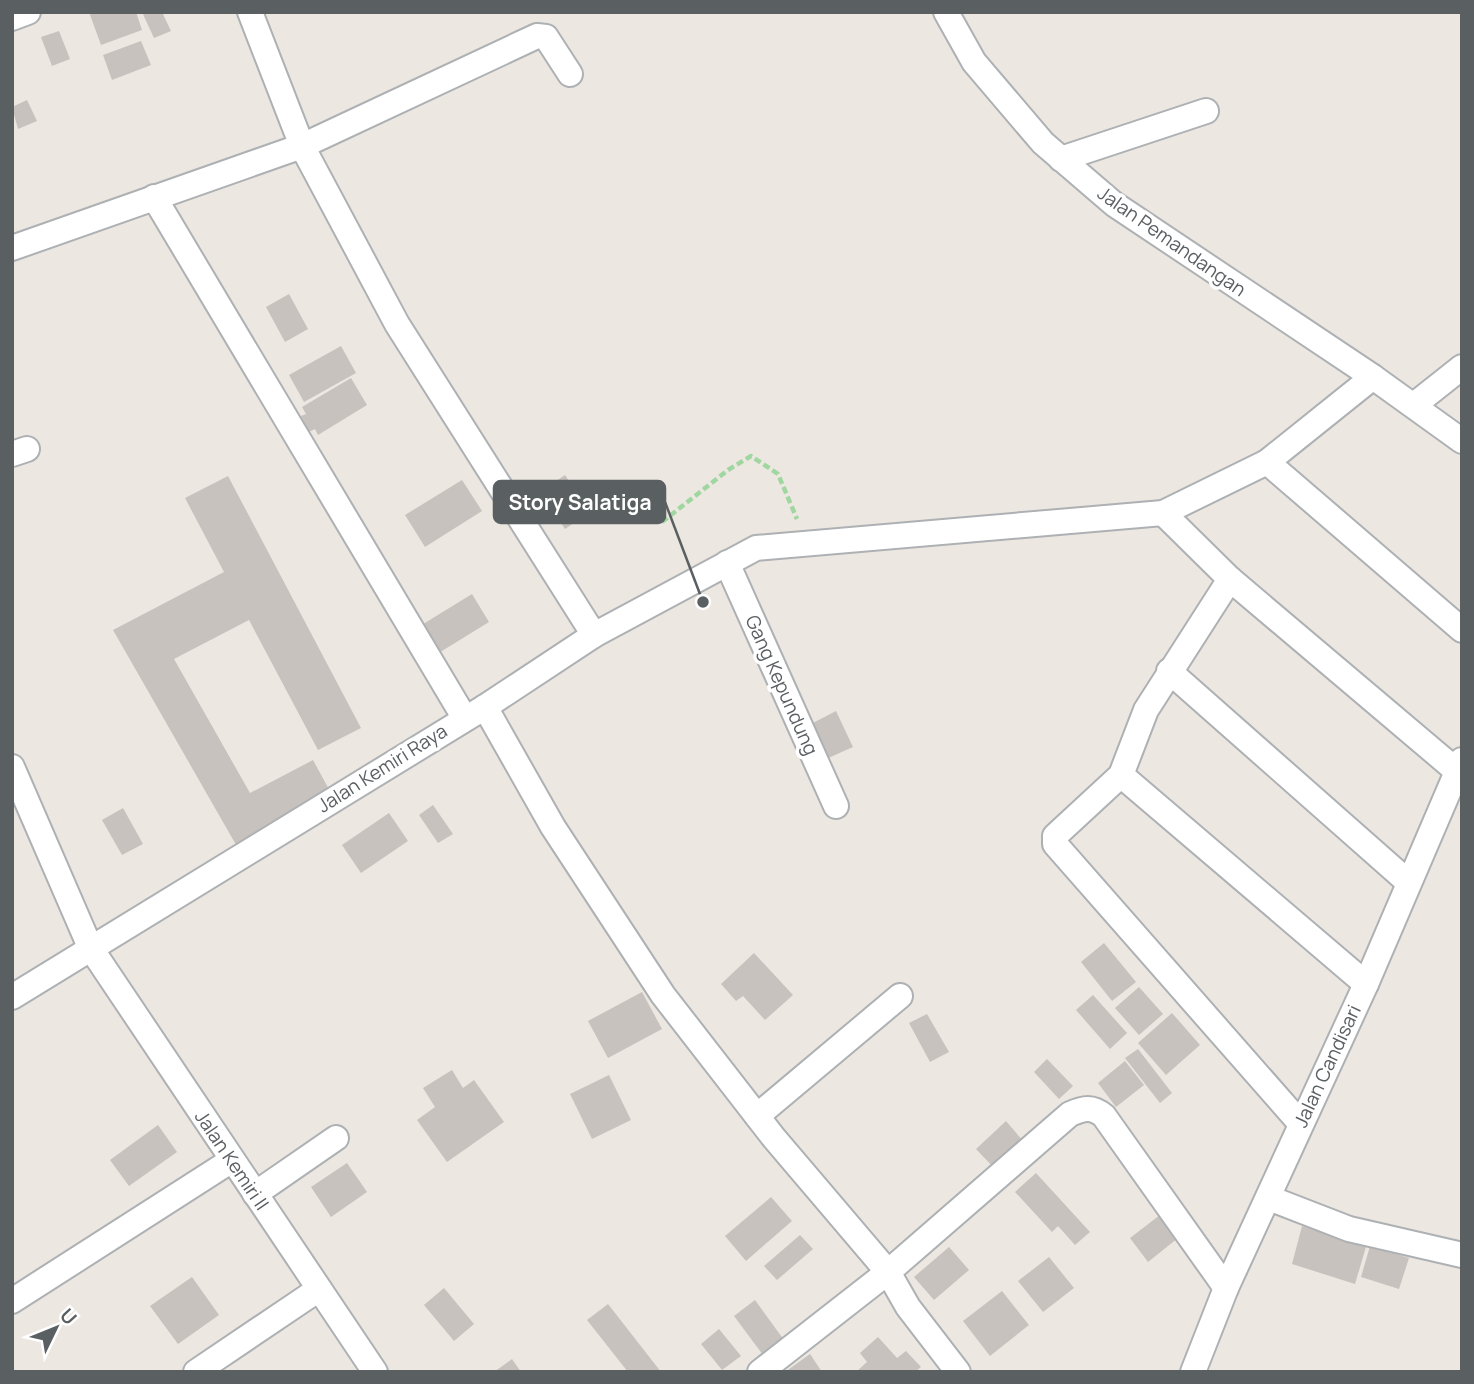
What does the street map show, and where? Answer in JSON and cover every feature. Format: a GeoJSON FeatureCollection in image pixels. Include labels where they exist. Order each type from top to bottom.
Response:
{"type":"FeatureCollection","features":[{"type":"Feature","properties":{"kind":"street"},"geometry":{"type":"LineString","coordinates":[[12,18],[28,12]]}},
{"type":"Feature","properties":{"kind":"street"},"geometry":{"type":"LineString","coordinates":[[250,12],[302,146],[397,324],[594,635]]}},
{"type":"Feature","properties":{"kind":"street","name":"Jalan Pemandangan"},"geometry":{"type":"LineString","coordinates":[[946,12],[974,62],[1043,143],[1114,204],[1373,377],[1462,440]]}},
{"type":"Feature","properties":{"kind":"street"},"geometry":{"type":"LineString","coordinates":[[12,248],[302,146],[537,36],[546,37],[570,74]]}},
{"type":"Feature","properties":{"kind":"street"},"geometry":{"type":"LineString","coordinates":[[1061,159],[1206,111]]}},
{"type":"Feature","properties":{"kind":"street"},"geometry":{"type":"LineString","coordinates":[[154,197],[475,712],[663,995],[757,1116],[888,1272],[908,1307],[958,1372]]}},
{"type":"Feature","properties":{"kind":"street"},"geometry":{"type":"LineString","coordinates":[[1414,405],[1462,367]]}},
{"type":"Feature","properties":{"kind":"street"},"geometry":{"type":"LineString","coordinates":[[806,542],[1163,513],[1267,462],[1373,377]]}},
{"type":"Feature","properties":{"kind":"street"},"geometry":{"type":"LineString","coordinates":[[1267,462],[1462,630]]}},
{"type":"Feature","properties":{"kind":"street"},"geometry":{"type":"LineString","coordinates":[[1163,513],[1230,579],[1460,766]]}},
{"type":"Feature","properties":{"kind":"street","name":"Jalan Kemiri Raya"},"geometry":{"type":"LineString","coordinates":[[12,997],[475,712],[594,635],[756,548],[806,542]]}},
{"type":"Feature","properties":{"kind":"street","name":"Gang Kepundung"},"geometry":{"type":"LineString","coordinates":[[727,563],[836,806]]}},
{"type":"Feature","properties":{"kind":"street"},"geometry":{"type":"LineString","coordinates":[[1230,579],[1146,710],[1121,775],[1055,836],[1055,844],[1300,1123]]}},
{"type":"Feature","properties":{"kind":"street"},"geometry":{"type":"LineString","coordinates":[[1169,671],[1408,882]]}},
{"type":"Feature","properties":{"kind":"street","name":"Jalan Candisari"},"geometry":{"type":"LineString","coordinates":[[1194,1372],[1226,1288],[1366,984],[1460,766]]}},
{"type":"Feature","properties":{"kind":"street","name":"Jalan Kemiri II"},"geometry":{"type":"LineString","coordinates":[[12,767],[90,947],[375,1372]]}},
{"type":"Feature","properties":{"kind":"street"},"geometry":{"type":"LineString","coordinates":[[1121,775],[1366,984]]}},
{"type":"Feature","properties":{"kind":"street"},"geometry":{"type":"LineString","coordinates":[[757,1116],[900,996]]}},
{"type":"Feature","properties":{"kind":"street"},"geometry":{"type":"LineString","coordinates":[[760,1372],[888,1272],[1070,1114],[1084,1108],[1096,1110],[1104,1116],[1226,1288]]}},
{"type":"Feature","properties":{"kind":"street"},"geometry":{"type":"LineString","coordinates":[[255,1194],[336,1138]]}},
{"type":"Feature","properties":{"kind":"street"},"geometry":{"type":"LineString","coordinates":[[12,1301],[232,1160]]}},
{"type":"Feature","properties":{"kind":"street"},"geometry":{"type":"LineString","coordinates":[[1269,1198],[1349,1229],[1462,1255]]}},
{"type":"Feature","properties":{"kind":"street"},"geometry":{"type":"LineString","coordinates":[[196,1372],[319,1289]]}},
{"type":"Feature","properties":{"kind":"path"},"geometry":{"type":"LineString","coordinates":[[662,522],[728,470],[751,456],[778,474],[806,542]]}},
{"type":"Feature","properties":{"kind":"building"},"geometry":{"type":"Polygon","coordinates":[[[89,12],[136,12],[142,30],[101,45],[89,12]]]}},
{"type":"Feature","properties":{"kind":"building"},"geometry":{"type":"Polygon","coordinates":[[[142,12],[162,12],[171,31],[154,38],[142,12]]]}},
{"type":"Feature","properties":{"kind":"building"},"geometry":{"type":"Polygon","coordinates":[[[59,31],[70,59],[52,66],[41,37],[59,31]]]}},
{"type":"Feature","properties":{"kind":"building"},"geometry":{"type":"Polygon","coordinates":[[[141,41],[151,65],[112,80],[103,55],[141,41]]]}},
{"type":"Feature","properties":{"kind":"building"},"geometry":{"type":"Polygon","coordinates":[[[27,100],[37,121],[18,129],[12,107],[27,100]]]}},
{"type":"Feature","properties":{"kind":"building"},"geometry":{"type":"Polygon","coordinates":[[[289,294],[308,329],[285,342],[266,307],[289,294]]]}},
{"type":"Feature","properties":{"kind":"building"},"geometry":{"type":"Polygon","coordinates":[[[341,346],[356,373],[304,402],[289,375],[341,346]]]}},
{"type":"Feature","properties":{"kind":"building"},"geometry":{"type":"Polygon","coordinates":[[[351,378],[367,405],[318,435],[315,429],[309,432],[301,416],[306,414],[302,407],[351,378]]]}},
{"type":"Feature","properties":{"kind":"building"},"geometry":{"type":"Polygon","coordinates":[[[565,475],[590,512],[565,529],[540,492],[565,475]]]}},
{"type":"Feature","properties":{"kind":"building"},"geometry":{"type":"Polygon","coordinates":[[[228,476],[361,728],[318,750],[249,620],[174,659],[250,793],[313,760],[331,793],[239,850],[113,630],[224,572],[185,498],[228,476]]]}},
{"type":"Feature","properties":{"kind":"building"},"geometry":{"type":"Polygon","coordinates":[[[462,480],[482,511],[425,547],[405,515],[462,480]]]}},
{"type":"Feature","properties":{"kind":"building"},"geometry":{"type":"Polygon","coordinates":[[[472,594],[489,622],[437,654],[420,626],[472,594]]]}},
{"type":"Feature","properties":{"kind":"building"},"geometry":{"type":"Polygon","coordinates":[[[836,711],[853,747],[826,759],[809,725],[836,711]]]}},
{"type":"Feature","properties":{"kind":"building"},"geometry":{"type":"Polygon","coordinates":[[[433,805],[453,834],[438,843],[419,815],[433,805]]]}},
{"type":"Feature","properties":{"kind":"building"},"geometry":{"type":"Polygon","coordinates":[[[123,808],[143,844],[122,855],[102,820],[123,808]]]}},
{"type":"Feature","properties":{"kind":"building"},"geometry":{"type":"Polygon","coordinates":[[[389,813],[408,841],[361,873],[342,845],[389,813]]]}},
{"type":"Feature","properties":{"kind":"building"},"geometry":{"type":"Polygon","coordinates":[[[1104,943],[1136,982],[1112,1001],[1081,962],[1104,943]]]}},
{"type":"Feature","properties":{"kind":"building"},"geometry":{"type":"Polygon","coordinates":[[[754,953],[793,995],[765,1020],[743,996],[736,1001],[721,984],[754,953]]]}},
{"type":"Feature","properties":{"kind":"building"},"geometry":{"type":"Polygon","coordinates":[[[1139,987],[1163,1014],[1139,1035],[1115,1008],[1139,987]]]}},
{"type":"Feature","properties":{"kind":"building"},"geometry":{"type":"Polygon","coordinates":[[[642,992],[662,1029],[608,1058],[588,1021],[642,992]]]}},
{"type":"Feature","properties":{"kind":"building"},"geometry":{"type":"Polygon","coordinates":[[[1093,995],[1127,1033],[1110,1049],[1076,1010],[1093,995]]]}},
{"type":"Feature","properties":{"kind":"building"},"geometry":{"type":"Polygon","coordinates":[[[1172,1013],[1200,1045],[1166,1075],[1138,1043],[1172,1013]]]}},
{"type":"Feature","properties":{"kind":"building"},"geometry":{"type":"Polygon","coordinates":[[[927,1014],[949,1052],[930,1062],[909,1023],[927,1014]]]}},
{"type":"Feature","properties":{"kind":"building"},"geometry":{"type":"Polygon","coordinates":[[[1138,1049],[1172,1093],[1160,1103],[1125,1058],[1138,1049]]]}},
{"type":"Feature","properties":{"kind":"building"},"geometry":{"type":"Polygon","coordinates":[[[1047,1059],[1073,1086],[1059,1099],[1034,1072],[1047,1059]]]}},
{"type":"Feature","properties":{"kind":"building"},"geometry":{"type":"Polygon","coordinates":[[[1125,1061],[1144,1085],[1116,1107],[1098,1083],[1125,1061]]]}},
{"type":"Feature","properties":{"kind":"building"},"geometry":{"type":"Polygon","coordinates":[[[452,1070],[463,1088],[474,1080],[504,1122],[447,1162],[417,1120],[435,1107],[423,1088],[452,1070]]]}},
{"type":"Feature","properties":{"kind":"building"},"geometry":{"type":"Polygon","coordinates":[[[609,1075],[631,1120],[592,1139],[570,1094],[609,1075]]]}},
{"type":"Feature","properties":{"kind":"building"},"geometry":{"type":"Polygon","coordinates":[[[1006,1121],[1023,1141],[994,1168],[976,1149],[1006,1121]]]}},
{"type":"Feature","properties":{"kind":"building"},"geometry":{"type":"Polygon","coordinates":[[[158,1125],[177,1152],[129,1186],[110,1160],[158,1125]]]}},
{"type":"Feature","properties":{"kind":"building"},"geometry":{"type":"Polygon","coordinates":[[[347,1163],[367,1192],[331,1217],[311,1187],[347,1163]]]}},
{"type":"Feature","properties":{"kind":"building"},"geometry":{"type":"Polygon","coordinates":[[[1036,1173],[1090,1232],[1075,1245],[1058,1226],[1052,1232],[1015,1192],[1036,1173]]]}},
{"type":"Feature","properties":{"kind":"building"},"geometry":{"type":"Polygon","coordinates":[[[771,1197],[792,1221],[746,1261],[725,1236],[771,1197]]]}},
{"type":"Feature","properties":{"kind":"building"},"geometry":{"type":"Polygon","coordinates":[[[1160,1215],[1178,1238],[1148,1262],[1130,1238],[1160,1215]]]}},
{"type":"Feature","properties":{"kind":"building"},"geometry":{"type":"Polygon","coordinates":[[[1302,1226],[1366,1247],[1355,1284],[1292,1264],[1302,1226]]]}},
{"type":"Feature","properties":{"kind":"building"},"geometry":{"type":"Polygon","coordinates":[[[800,1235],[813,1249],[777,1280],[764,1266],[800,1235]]]}},
{"type":"Feature","properties":{"kind":"building"},"geometry":{"type":"Polygon","coordinates":[[[1370,1246],[1409,1258],[1399,1289],[1361,1277],[1370,1246]]]}},
{"type":"Feature","properties":{"kind":"building"},"geometry":{"type":"Polygon","coordinates":[[[949,1247],[969,1270],[934,1300],[914,1277],[949,1247]]]}},
{"type":"Feature","properties":{"kind":"building"},"geometry":{"type":"Polygon","coordinates":[[[1049,1257],[1074,1288],[1043,1312],[1018,1281],[1049,1257]]]}},
{"type":"Feature","properties":{"kind":"building"},"geometry":{"type":"Polygon","coordinates":[[[192,1277],[219,1315],[178,1344],[150,1306],[192,1277]]]}},
{"type":"Feature","properties":{"kind":"building"},"geometry":{"type":"Polygon","coordinates":[[[444,1288],[474,1324],[454,1341],[424,1305],[444,1288]]]}},
{"type":"Feature","properties":{"kind":"building"},"geometry":{"type":"Polygon","coordinates":[[[1002,1291],[1029,1325],[990,1356],[963,1321],[1002,1291]]]}},
{"type":"Feature","properties":{"kind":"building"},"geometry":{"type":"Polygon","coordinates":[[[755,1300],[784,1340],[763,1355],[734,1316],[755,1300]]]}},
{"type":"Feature","properties":{"kind":"building"},"geometry":{"type":"Polygon","coordinates":[[[608,1304],[661,1372],[628,1372],[587,1320],[608,1304]]]}},
{"type":"Feature","properties":{"kind":"building"},"geometry":{"type":"Polygon","coordinates":[[[719,1329],[741,1356],[722,1370],[701,1344],[719,1329]]]}},
{"type":"Feature","properties":{"kind":"building"},"geometry":{"type":"Polygon","coordinates":[[[878,1337],[897,1358],[906,1351],[921,1367],[915,1372],[856,1372],[867,1362],[860,1353],[878,1337]]]}},
{"type":"Feature","properties":{"kind":"building"},"geometry":{"type":"Polygon","coordinates":[[[810,1354],[822,1372],[785,1372],[810,1354]]]}},
{"type":"Feature","properties":{"kind":"building"},"geometry":{"type":"Polygon","coordinates":[[[512,1359],[521,1372],[494,1372],[512,1359]]]}},
{"type":"Feature","properties":{"kind":"place","name":"Story Salatiga"},"geometry":{"type":"Point","coordinates":[703,602]}}]}
